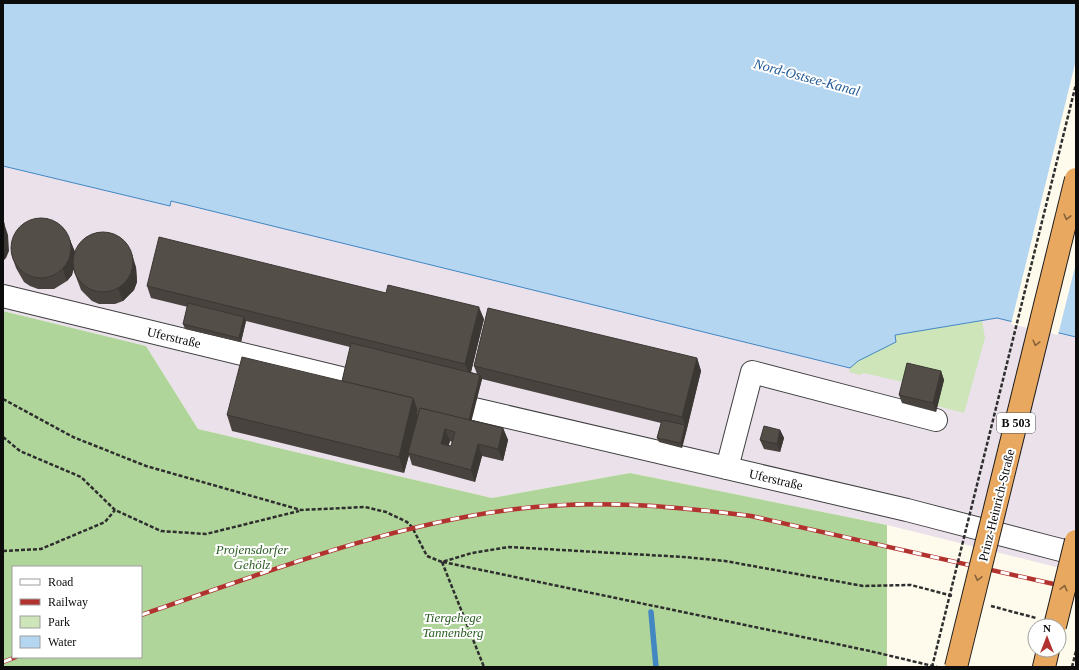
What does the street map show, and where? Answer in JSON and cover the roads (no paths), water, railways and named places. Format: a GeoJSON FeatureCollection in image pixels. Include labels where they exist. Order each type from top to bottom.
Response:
{"type":"FeatureCollection","features":[{"type":"Feature","properties":{"kind":"highway","name":"Prinz-Heinrich-Straße"},"geometry":{"type":"LineString","coordinates":[[956,667],[1076,179]]}},
{"type":"Feature","properties":{"kind":"highway"},"geometry":{"type":"LineString","coordinates":[[1048,618],[1076,541]]}},
{"type":"Feature","properties":{"kind":"street","name":"Uferstraße"},"geometry":{"type":"LineString","coordinates":[[3,296],[345,379]]}},
{"type":"Feature","properties":{"kind":"street"},"geometry":{"type":"LineString","coordinates":[[727,468],[752,372],[936,420]]}},
{"type":"Feature","properties":{"kind":"street","name":"Uferstraße"},"geometry":{"type":"LineString","coordinates":[[474,409],[727,468],[1076,554]]}},
{"type":"Feature","properties":{"kind":"water","name":"Nord-Ostsee-Kanal"},"geometry":{"type":"Polygon","coordinates":[[[3,3],[1076,3],[1076,337],[997,318],[895,335],[896,342],[858,361],[850,368],[171,201],[170,206],[3,166],[3,3]]]}},
{"type":"Feature","properties":{"kind":"waterway"},"geometry":{"type":"LineString","coordinates":[[651,612],[656,667]]}},
{"type":"Feature","properties":{"kind":"railway"},"geometry":{"type":"LineString","coordinates":[[142,615],[280,567],[373,538],[468,516],[516,509],[575,504],[634,505],[692,509],[751,516],[1076,589]]}},
{"type":"Feature","properties":{"kind":"railway"},"geometry":{"type":"LineString","coordinates":[[3,662],[13,658]]}},
{"type":"Feature","properties":{"kind":"park label","name":"Projensdorfer Gehölz"},"geometry":{"type":"Point","coordinates":[252,556]}},
{"type":"Feature","properties":{"kind":"park label","name":"Tiergehege Tannenberg"},"geometry":{"type":"Point","coordinates":[453,624]}}]}
